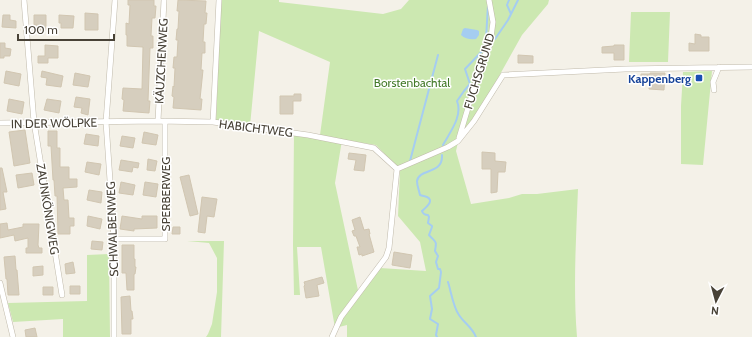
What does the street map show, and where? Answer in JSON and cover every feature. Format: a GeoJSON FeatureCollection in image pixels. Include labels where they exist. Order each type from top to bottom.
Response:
{"type":"FeatureCollection","features":[{"type":"Feature","properties":{"kind":"street","name":"ZAUNKÖNIGWEG"},"geometry":{"type":"LineString","coordinates":[[24,0],[34,122],[62,295]]}},
{"type":"Feature","properties":{"kind":"street","name":"IN DER WÖLPKE"},"geometry":{"type":"LineString","coordinates":[[0,123],[106,122],[115,0]]}},
{"type":"Feature","properties":{"kind":"street","name":"KÄUZCHENWEG"},"geometry":{"type":"LineString","coordinates":[[158,121],[164,0]]}},
{"type":"Feature","properties":{"kind":"street"},"geometry":{"type":"LineString","coordinates":[[212,122],[219,0]]}},
{"type":"Feature","properties":{"kind":"street","name":"FUCHSGRUND"},"geometry":{"type":"LineString","coordinates":[[458,141],[482,61],[490,44],[493,22],[489,0]]}},
{"type":"Feature","properties":{"kind":"street"},"geometry":{"type":"LineString","coordinates":[[332,337],[341,317],[386,257],[389,248],[397,169],[448,147],[458,141],[474,121],[503,75],[625,69],[752,67]]}},
{"type":"Feature","properties":{"kind":"street"},"geometry":{"type":"LineString","coordinates":[[714,90],[713,82],[719,68]]}},
{"type":"Feature","properties":{"kind":"street","name":"SPERBERWEG"},"geometry":{"type":"LineString","coordinates":[[114,239],[165,239],[165,121]]}},
{"type":"Feature","properties":{"kind":"street","name":"HABICHTWEG"},"geometry":{"type":"LineString","coordinates":[[106,122],[212,122],[308,135],[374,148],[397,169]]}},
{"type":"Feature","properties":{"kind":"street","name":"SCHWALBENWEG"},"geometry":{"type":"LineString","coordinates":[[106,122],[114,239],[114,337]]}},
{"type":"Feature","properties":{"kind":"street"},"geometry":{"type":"LineString","coordinates":[[0,283],[13,337]]}},
{"type":"Feature","properties":{"kind":"green space","name":"Borstenbachtal"},"geometry":{"type":"Polygon","coordinates":[[[221,0],[279,0],[279,2],[383,14],[401,9],[409,0],[549,0],[548,4],[522,35],[475,119],[459,138],[456,151],[471,204],[509,198],[522,194],[537,194],[578,189],[575,282],[577,337],[347,337],[347,325],[335,328],[321,247],[297,247],[300,295],[294,295],[294,131],[320,135],[330,62],[259,31],[250,126],[216,121],[221,0]],[[342,140],[335,183],[359,295],[380,268],[426,271],[420,242],[398,216],[400,170],[376,145],[342,140]]]}},
{"type":"Feature","properties":{"kind":"green space"},"geometry":{"type":"Polygon","coordinates":[[[631,12],[670,12],[668,62],[629,62],[631,12]]]}},
{"type":"Feature","properties":{"kind":"green space"},"geometry":{"type":"Polygon","coordinates":[[[712,71],[703,165],[681,164],[681,106],[683,72],[712,71]]]}},
{"type":"Feature","properties":{"kind":"green space"},"geometry":{"type":"Polygon","coordinates":[[[187,241],[224,241],[221,337],[206,337],[212,324],[217,292],[217,258],[209,243],[187,241]]]}},
{"type":"Feature","properties":{"kind":"green space"},"geometry":{"type":"Polygon","coordinates":[[[109,254],[110,337],[63,337],[63,319],[13,322],[8,303],[87,301],[87,255],[109,254]]]}},
{"type":"Feature","properties":{"kind":"water"},"geometry":{"type":"Polygon","coordinates":[[[465,28],[479,31],[479,35],[476,39],[464,37],[461,35],[463,29],[465,28]]]}},
{"type":"Feature","properties":{"kind":"building"},"geometry":{"type":"Polygon","coordinates":[[[128,0],[154,0],[154,6],[156,6],[155,18],[152,18],[151,36],[153,36],[153,48],[150,48],[149,113],[123,111],[123,88],[142,89],[143,47],[127,46],[126,23],[129,24],[130,5],[128,5],[128,0]]]}},
{"type":"Feature","properties":{"kind":"building"},"geometry":{"type":"Polygon","coordinates":[[[178,0],[206,1],[205,13],[207,13],[206,24],[204,24],[203,42],[205,42],[205,53],[202,53],[201,70],[203,70],[200,99],[202,99],[201,110],[173,108],[174,97],[172,96],[175,68],[173,68],[174,57],[177,57],[178,40],[176,40],[179,11],[177,11],[178,0]]]}},
{"type":"Feature","properties":{"kind":"building"},"geometry":{"type":"Polygon","coordinates":[[[85,13],[98,14],[98,30],[85,30],[85,13]]]}},
{"type":"Feature","properties":{"kind":"building"},"geometry":{"type":"Polygon","coordinates":[[[3,15],[10,15],[10,20],[16,21],[16,28],[2,27],[3,15]]]}},
{"type":"Feature","properties":{"kind":"building"},"geometry":{"type":"Polygon","coordinates":[[[34,15],[46,15],[46,30],[37,30],[37,25],[34,25],[34,15]]]}},
{"type":"Feature","properties":{"kind":"building"},"geometry":{"type":"Polygon","coordinates":[[[59,15],[74,16],[73,28],[61,28],[61,23],[59,23],[59,15]]]}},
{"type":"Feature","properties":{"kind":"building"},"geometry":{"type":"Polygon","coordinates":[[[695,34],[701,35],[701,37],[709,37],[709,51],[689,51],[689,43],[695,44],[695,34]]]}},
{"type":"Feature","properties":{"kind":"building"},"geometry":{"type":"Polygon","coordinates":[[[0,43],[5,43],[5,48],[11,49],[10,56],[0,58],[0,43]]]}},
{"type":"Feature","properties":{"kind":"building"},"geometry":{"type":"Polygon","coordinates":[[[45,45],[58,46],[58,58],[48,58],[48,63],[38,63],[38,56],[45,56],[45,45]]]}},
{"type":"Feature","properties":{"kind":"building"},"geometry":{"type":"Polygon","coordinates":[[[624,45],[624,60],[614,60],[614,53],[602,53],[602,47],[624,45]]]}},
{"type":"Feature","properties":{"kind":"building"},"geometry":{"type":"Polygon","coordinates":[[[518,55],[533,56],[533,63],[518,63],[518,55]]]}},
{"type":"Feature","properties":{"kind":"building"},"geometry":{"type":"Polygon","coordinates":[[[6,71],[21,74],[19,86],[4,83],[6,71]]]}},
{"type":"Feature","properties":{"kind":"building"},"geometry":{"type":"Polygon","coordinates":[[[42,71],[63,76],[61,87],[46,85],[47,78],[41,77],[42,71]]]}},
{"type":"Feature","properties":{"kind":"building"},"geometry":{"type":"Polygon","coordinates":[[[75,73],[90,76],[88,87],[73,85],[75,73]]]}},
{"type":"Feature","properties":{"kind":"building"},"geometry":{"type":"Polygon","coordinates":[[[665,73],[664,90],[649,89],[649,81],[641,81],[641,74],[665,73]]]}},
{"type":"Feature","properties":{"kind":"building"},"geometry":{"type":"Polygon","coordinates":[[[294,94],[301,94],[301,101],[293,101],[293,114],[280,114],[280,96],[294,96],[294,94]]]}},
{"type":"Feature","properties":{"kind":"building"},"geometry":{"type":"Polygon","coordinates":[[[76,97],[90,99],[88,115],[81,113],[82,108],[74,107],[76,97]]]}},
{"type":"Feature","properties":{"kind":"building"},"geometry":{"type":"Polygon","coordinates":[[[9,99],[24,102],[22,114],[7,111],[9,99]]]}},
{"type":"Feature","properties":{"kind":"building"},"geometry":{"type":"Polygon","coordinates":[[[47,99],[61,101],[59,113],[44,110],[47,99]]]}},
{"type":"Feature","properties":{"kind":"building"},"geometry":{"type":"Polygon","coordinates":[[[25,130],[30,163],[14,166],[9,132],[25,130]]]}},
{"type":"Feature","properties":{"kind":"building"},"geometry":{"type":"Polygon","coordinates":[[[48,131],[57,131],[57,148],[60,148],[60,167],[69,167],[69,179],[77,179],[77,187],[63,188],[64,200],[68,200],[69,218],[74,218],[74,226],[70,226],[70,234],[58,234],[57,196],[55,196],[53,180],[51,146],[48,146],[48,131]]]}},
{"type":"Feature","properties":{"kind":"building"},"geometry":{"type":"Polygon","coordinates":[[[144,132],[158,135],[156,145],[142,143],[144,132]]]}},
{"type":"Feature","properties":{"kind":"building"},"geometry":{"type":"Polygon","coordinates":[[[86,134],[99,136],[98,146],[84,144],[86,134]]]}},
{"type":"Feature","properties":{"kind":"building"},"geometry":{"type":"Polygon","coordinates":[[[122,136],[135,138],[133,148],[120,146],[122,136]]]}},
{"type":"Feature","properties":{"kind":"building"},"geometry":{"type":"Polygon","coordinates":[[[482,152],[495,153],[495,161],[506,162],[505,172],[498,172],[497,192],[491,193],[491,169],[482,169],[482,152]]]}},
{"type":"Feature","properties":{"kind":"building"},"geometry":{"type":"Polygon","coordinates":[[[349,153],[366,155],[364,171],[354,170],[356,160],[348,159],[349,153]]]}},
{"type":"Feature","properties":{"kind":"building"},"geometry":{"type":"Polygon","coordinates":[[[148,159],[157,161],[155,171],[147,170],[148,159]]]}},
{"type":"Feature","properties":{"kind":"building"},"geometry":{"type":"Polygon","coordinates":[[[121,160],[139,163],[138,168],[133,167],[132,172],[119,170],[121,160]]]}},
{"type":"Feature","properties":{"kind":"building"},"geometry":{"type":"Polygon","coordinates":[[[87,162],[101,164],[99,175],[85,172],[87,162]]]}},
{"type":"Feature","properties":{"kind":"building"},"geometry":{"type":"Polygon","coordinates":[[[0,168],[2,168],[7,192],[3,192],[6,209],[0,210],[0,168]]]}},
{"type":"Feature","properties":{"kind":"building"},"geometry":{"type":"Polygon","coordinates":[[[32,173],[34,185],[18,188],[16,175],[32,173]]]}},
{"type":"Feature","properties":{"kind":"building"},"geometry":{"type":"Polygon","coordinates":[[[189,175],[198,214],[190,216],[180,177],[189,175]]]}},
{"type":"Feature","properties":{"kind":"building"},"geometry":{"type":"Polygon","coordinates":[[[121,182],[135,185],[133,195],[119,193],[121,182]]]}},
{"type":"Feature","properties":{"kind":"building"},"geometry":{"type":"Polygon","coordinates":[[[145,182],[158,184],[156,197],[143,195],[145,182]]]}},
{"type":"Feature","properties":{"kind":"building"},"geometry":{"type":"Polygon","coordinates":[[[89,190],[102,192],[101,203],[87,200],[89,190]]]}},
{"type":"Feature","properties":{"kind":"building"},"geometry":{"type":"Polygon","coordinates":[[[202,197],[217,199],[214,217],[207,216],[205,233],[198,232],[202,197]]]}},
{"type":"Feature","properties":{"kind":"building"},"geometry":{"type":"Polygon","coordinates":[[[88,216],[102,219],[100,229],[87,226],[88,216]]]}},
{"type":"Feature","properties":{"kind":"building"},"geometry":{"type":"Polygon","coordinates":[[[122,216],[142,219],[142,216],[157,216],[157,228],[134,229],[134,231],[120,229],[122,216]]]}},
{"type":"Feature","properties":{"kind":"building"},"geometry":{"type":"Polygon","coordinates":[[[360,217],[364,230],[369,229],[374,252],[362,256],[362,254],[359,255],[357,247],[360,247],[356,236],[354,236],[352,231],[355,230],[352,220],[360,217]]]}},
{"type":"Feature","properties":{"kind":"building"},"geometry":{"type":"Polygon","coordinates":[[[7,223],[8,230],[23,227],[23,224],[39,224],[38,245],[39,248],[42,248],[42,253],[26,253],[26,248],[28,248],[28,238],[15,241],[14,235],[0,238],[0,224],[7,223]]]}},
{"type":"Feature","properties":{"kind":"building"},"geometry":{"type":"Polygon","coordinates":[[[173,227],[180,227],[180,234],[172,234],[173,227]]]}},
{"type":"Feature","properties":{"kind":"building"},"geometry":{"type":"Polygon","coordinates":[[[92,241],[103,242],[102,250],[91,249],[92,241]]]}},
{"type":"Feature","properties":{"kind":"building"},"geometry":{"type":"Polygon","coordinates":[[[122,245],[134,245],[134,259],[136,267],[134,274],[134,290],[127,290],[126,273],[122,273],[122,245]]]}},
{"type":"Feature","properties":{"kind":"building"},"geometry":{"type":"Polygon","coordinates":[[[394,252],[412,255],[410,268],[392,265],[394,252]]]}},
{"type":"Feature","properties":{"kind":"building"},"geometry":{"type":"Polygon","coordinates":[[[15,256],[19,295],[8,295],[4,257],[15,256]]]}},
{"type":"Feature","properties":{"kind":"building"},"geometry":{"type":"Polygon","coordinates":[[[73,262],[75,273],[66,274],[65,264],[73,262]]]}},
{"type":"Feature","properties":{"kind":"building"},"geometry":{"type":"Polygon","coordinates":[[[43,266],[43,275],[33,276],[33,267],[43,266]]]}},
{"type":"Feature","properties":{"kind":"building"},"geometry":{"type":"Polygon","coordinates":[[[322,277],[324,283],[317,285],[319,296],[306,298],[304,282],[322,277]]]}},
{"type":"Feature","properties":{"kind":"building"},"geometry":{"type":"Polygon","coordinates":[[[70,286],[80,286],[80,294],[70,294],[70,286]]]}},
{"type":"Feature","properties":{"kind":"building"},"geometry":{"type":"Polygon","coordinates":[[[43,287],[53,287],[53,295],[43,295],[43,287]]]}},
{"type":"Feature","properties":{"kind":"building"},"geometry":{"type":"Polygon","coordinates":[[[130,296],[133,319],[131,319],[131,334],[122,334],[121,297],[130,296]]]}},
{"type":"Feature","properties":{"kind":"building"},"geometry":{"type":"Polygon","coordinates":[[[35,328],[37,337],[26,337],[25,330],[35,328]]]}},
{"type":"Feature","properties":{"kind":"waterway"},"geometry":{"type":"LineString","coordinates":[[509,0],[507,5],[511,14]]}},
{"type":"Feature","properties":{"kind":"waterway"},"geometry":{"type":"LineString","coordinates":[[495,39],[508,20],[518,0]]}},
{"type":"Feature","properties":{"kind":"waterway"},"geometry":{"type":"LineString","coordinates":[[484,48],[488,5]]}},
{"type":"Feature","properties":{"kind":"waterway"},"geometry":{"type":"LineString","coordinates":[[443,145],[457,118],[457,101],[470,84],[465,69],[486,47]]}},
{"type":"Feature","properties":{"kind":"waterway"},"geometry":{"type":"LineString","coordinates":[[410,161],[438,55]]}},
{"type":"Feature","properties":{"kind":"waterway"},"geometry":{"type":"LineString","coordinates":[[437,337],[438,324],[430,319],[432,309],[430,296],[439,288],[441,272],[440,269],[438,269],[436,262],[438,256],[435,251],[436,243],[429,235],[432,226],[428,223],[428,215],[424,214],[422,211],[429,204],[430,200],[427,197],[420,195],[417,181],[422,174],[439,166],[442,155]]}},
{"type":"Feature","properties":{"kind":"waterway"},"geometry":{"type":"LineString","coordinates":[[448,282],[457,312],[476,337]]}},
{"type":"Feature","properties":{"kind":"place","name":"Kappenberg"},"geometry":{"type":"Point","coordinates":[699,78]}}]}
